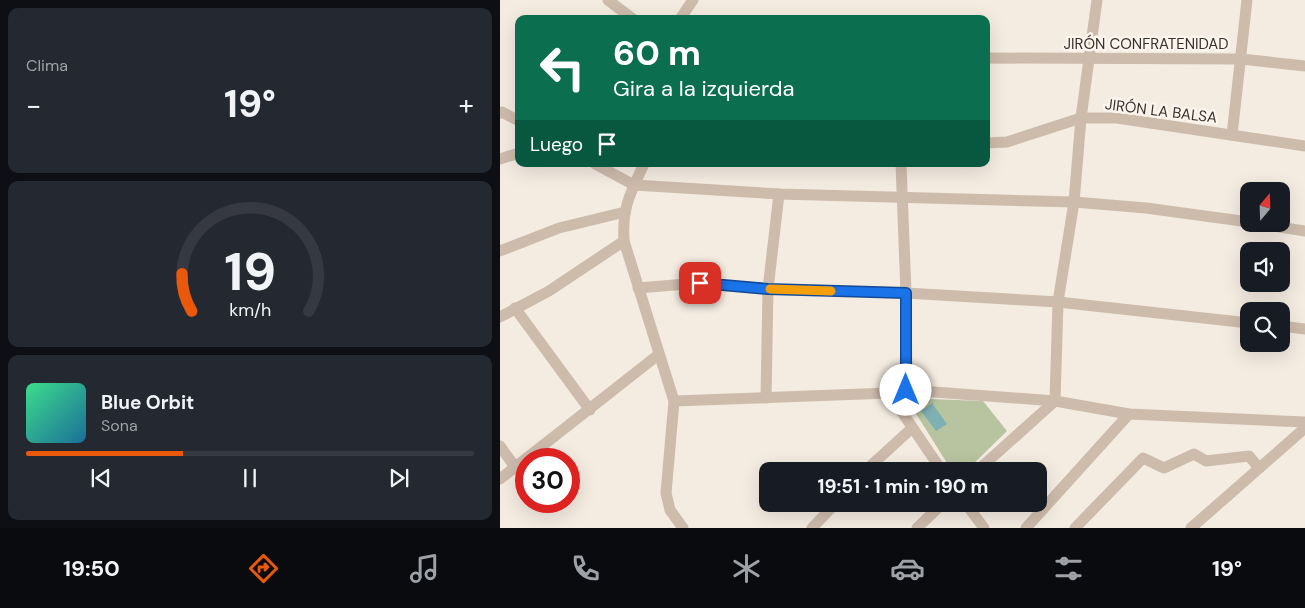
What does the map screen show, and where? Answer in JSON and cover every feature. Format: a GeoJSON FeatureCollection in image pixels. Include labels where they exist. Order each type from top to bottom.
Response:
{"type":"FeatureCollection","features":[{"type":"Feature","properties":{"kind":"street"},"geometry":{"type":"LineString","coordinates":[[608,0],[627,15]]}},
{"type":"Feature","properties":{"kind":"street"},"geometry":{"type":"LineString","coordinates":[[683,15],[693,0]]}},
{"type":"Feature","properties":{"kind":"street"},"geometry":{"type":"LineString","coordinates":[[987,462],[1055,401],[1058,302],[1074,202],[1081,118],[1097,0]]}},
{"type":"Feature","properties":{"kind":"street"},"geometry":{"type":"LineString","coordinates":[[1232,135],[1247,0]]}},
{"type":"Feature","properties":{"kind":"street","name":"JIRÓN CONFRATENIDAD"},"geometry":{"type":"LineString","coordinates":[[990,58],[1088,60],[1241,59],[1305,66]]}},
{"type":"Feature","properties":{"kind":"street"},"geometry":{"type":"LineString","coordinates":[[500,114],[502,112],[515,120]]}},
{"type":"Feature","properties":{"kind":"street","name":"JIRÓN LA BALSA"},"geometry":{"type":"LineString","coordinates":[[990,143],[1007,142],[1081,118],[1117,118],[1305,146]]}},
{"type":"Feature","properties":{"kind":"street"},"geometry":{"type":"LineString","coordinates":[[500,159],[515,154]]}},
{"type":"Feature","properties":{"kind":"street"},"geometry":{"type":"LineString","coordinates":[[601,167],[634,185],[779,194],[1074,202],[1146,208],[1240,221]]}},
{"type":"Feature","properties":{"kind":"street"},"geometry":{"type":"LineString","coordinates":[[643,167],[628,197],[624,212],[624,241],[658,355],[674,401],[666,493],[670,510],[683,528]]}},
{"type":"Feature","properties":{"kind":"street"},"geometry":{"type":"LineString","coordinates":[[901,167],[904,197],[906,390]]}},
{"type":"Feature","properties":{"kind":"street"},"geometry":{"type":"LineString","coordinates":[[766,398],[768,289],[779,194]]}},
{"type":"Feature","properties":{"kind":"street"},"geometry":{"type":"LineString","coordinates":[[500,251],[559,228],[624,212]]}},
{"type":"Feature","properties":{"kind":"street"},"geometry":{"type":"LineString","coordinates":[[1290,229],[1305,231]]}},
{"type":"Feature","properties":{"kind":"street"},"geometry":{"type":"LineString","coordinates":[[500,317],[549,291],[624,241]]}},
{"type":"Feature","properties":{"kind":"street"},"geometry":{"type":"LineString","coordinates":[[638,288],[700,283],[768,289],[906,293],[1058,302],[1240,322]]}},
{"type":"Feature","properties":{"kind":"street"},"geometry":{"type":"LineString","coordinates":[[515,308],[590,410]]}},
{"type":"Feature","properties":{"kind":"street"},"geometry":{"type":"LineString","coordinates":[[1290,327],[1305,329]]}},
{"type":"Feature","properties":{"kind":"street"},"geometry":{"type":"LineString","coordinates":[[540,448],[658,355]]}},
{"type":"Feature","properties":{"kind":"street"},"geometry":{"type":"LineString","coordinates":[[674,401],[889,393],[906,390],[1055,401],[1129,414],[1305,422]]}},
{"type":"Feature","properties":{"kind":"street"},"geometry":{"type":"LineString","coordinates":[[889,393],[936,462]]}},
{"type":"Feature","properties":{"kind":"street"},"geometry":{"type":"LineString","coordinates":[[1026,528],[1129,414]]}},
{"type":"Feature","properties":{"kind":"street"},"geometry":{"type":"LineString","coordinates":[[1191,528],[1305,428]]}},
{"type":"Feature","properties":{"kind":"street"},"geometry":{"type":"LineString","coordinates":[[875,462],[912,429]]}},
{"type":"Feature","properties":{"kind":"street"},"geometry":{"type":"LineString","coordinates":[[500,446],[515,467],[500,479]]}},
{"type":"Feature","properties":{"kind":"street"},"geometry":{"type":"LineString","coordinates":[[1075,528],[1143,458],[1164,468],[1194,454],[1206,461],[1249,456],[1259,468]]}},
{"type":"Feature","properties":{"kind":"street"},"geometry":{"type":"LineString","coordinates":[[812,528],[827,512]]}},
{"type":"Feature","properties":{"kind":"street"},"geometry":{"type":"LineString","coordinates":[[917,528],[934,512]]}},
{"type":"Feature","properties":{"kind":"street"},"geometry":{"type":"LineString","coordinates":[[972,512],[984,528]]}},
{"type":"Feature","properties":{"kind":"green space"},"geometry":{"type":"Polygon","coordinates":[[[930,399],[983,401],[1007,431],[975,462],[946,462],[915,412],[930,399]]]}},
{"type":"Feature","properties":{"kind":"water"},"geometry":{"type":"Polygon","coordinates":[[[932,403],[947,424],[936,431],[921,411],[932,403]]]}},
{"type":"Feature","properties":{"kind":"slow traffic"},"geometry":{"type":"LineString","coordinates":[[770,289],[831,291]]}},
{"type":"Feature","properties":{"kind":"route"},"geometry":{"type":"LineString","coordinates":[[700,283],[768,289],[906,293],[906,390]]}}]}
